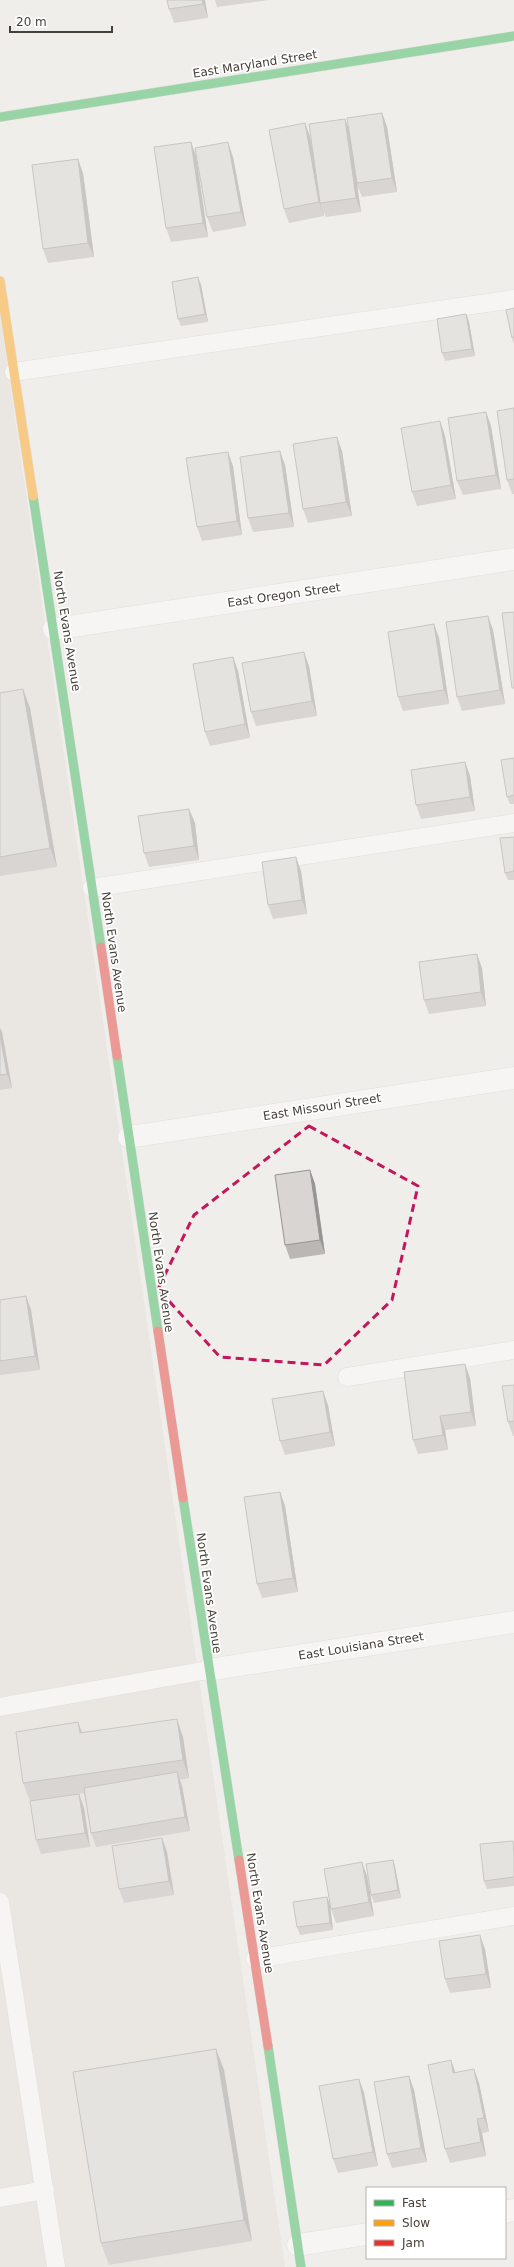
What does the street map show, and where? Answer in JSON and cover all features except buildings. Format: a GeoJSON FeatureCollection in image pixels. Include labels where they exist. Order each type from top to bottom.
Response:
{"type":"FeatureCollection","features":[{"type":"Feature","properties":{"kind":"street","name":"East Maryland Street"},"geometry":{"type":"LineString","coordinates":[[0,117],[514,36]]}},
{"type":"Feature","properties":{"kind":"street","name":"North Evans Avenue"},"geometry":{"type":"LineString","coordinates":[[0,281],[54,629],[208,1670],[255,1959],[301,2267]]}},
{"type":"Feature","properties":{"kind":"street","name":"East Oregon Street"},"geometry":{"type":"LineString","coordinates":[[54,629],[514,559]]}},
{"type":"Feature","properties":{"kind":"street","name":"East Missouri Street"},"geometry":{"type":"LineString","coordinates":[[129,1137],[514,1078]]}},
{"type":"Feature","properties":{"kind":"street","name":"East Louisiana Street"},"geometry":{"type":"LineString","coordinates":[[208,1670],[514,1622]]}},
{"type":"Feature","properties":{"kind":"street"},"geometry":{"type":"LineString","coordinates":[[298,2245],[366,2234]]}},
{"type":"Feature","properties":{"kind":"lane"},"geometry":{"type":"LineString","coordinates":[[14,372],[514,298]]}},
{"type":"Feature","properties":{"kind":"lane"},"geometry":{"type":"LineString","coordinates":[[92,888],[514,823]]}},
{"type":"Feature","properties":{"kind":"lane"},"geometry":{"type":"LineString","coordinates":[[347,1377],[514,1350]]}},
{"type":"Feature","properties":{"kind":"lane"},"geometry":{"type":"LineString","coordinates":[[0,1707],[208,1670]]}},
{"type":"Feature","properties":{"kind":"lane"},"geometry":{"type":"LineString","coordinates":[[0,1902],[56,2267]]}},
{"type":"Feature","properties":{"kind":"lane"},"geometry":{"type":"LineString","coordinates":[[255,1959],[514,1916]]}},
{"type":"Feature","properties":{"kind":"lane"},"geometry":{"type":"LineString","coordinates":[[0,2198],[45,2190]]}},
{"type":"Feature","properties":{"kind":"highlighted area"},"geometry":{"type":"Polygon","coordinates":[[[309,1126],[418,1186],[392,1300],[324,1365],[220,1357],[158,1289],[194,1215],[309,1126]]]}},
{"type":"Feature","properties":{"kind":"shaded area"},"geometry":{"type":"Polygon","coordinates":[[[0,315],[285,2267],[0,2267],[0,315]]]}},
{"type":"Feature","properties":{"kind":"traffic: fast"},"geometry":{"type":"LineString","coordinates":[[0,117],[514,36]]}},
{"type":"Feature","properties":{"kind":"traffic: fast"},"geometry":{"type":"LineString","coordinates":[[33,496],[101,947]]}},
{"type":"Feature","properties":{"kind":"traffic: fast"},"geometry":{"type":"LineString","coordinates":[[117,1056],[158,1331]]}},
{"type":"Feature","properties":{"kind":"traffic: fast"},"geometry":{"type":"LineString","coordinates":[[183,1498],[239,1860]]}},
{"type":"Feature","properties":{"kind":"traffic: fast"},"geometry":{"type":"LineString","coordinates":[[268,2046],[301,2267]]}},
{"type":"Feature","properties":{"kind":"traffic: slow"},"geometry":{"type":"LineString","coordinates":[[0,281],[33,496]]}},
{"type":"Feature","properties":{"kind":"traffic: jam"},"geometry":{"type":"LineString","coordinates":[[101,947],[117,1056]]}},
{"type":"Feature","properties":{"kind":"traffic: jam"},"geometry":{"type":"LineString","coordinates":[[158,1331],[183,1498]]}},
{"type":"Feature","properties":{"kind":"traffic: jam"},"geometry":{"type":"LineString","coordinates":[[239,1860],[268,2046]]}}]}
